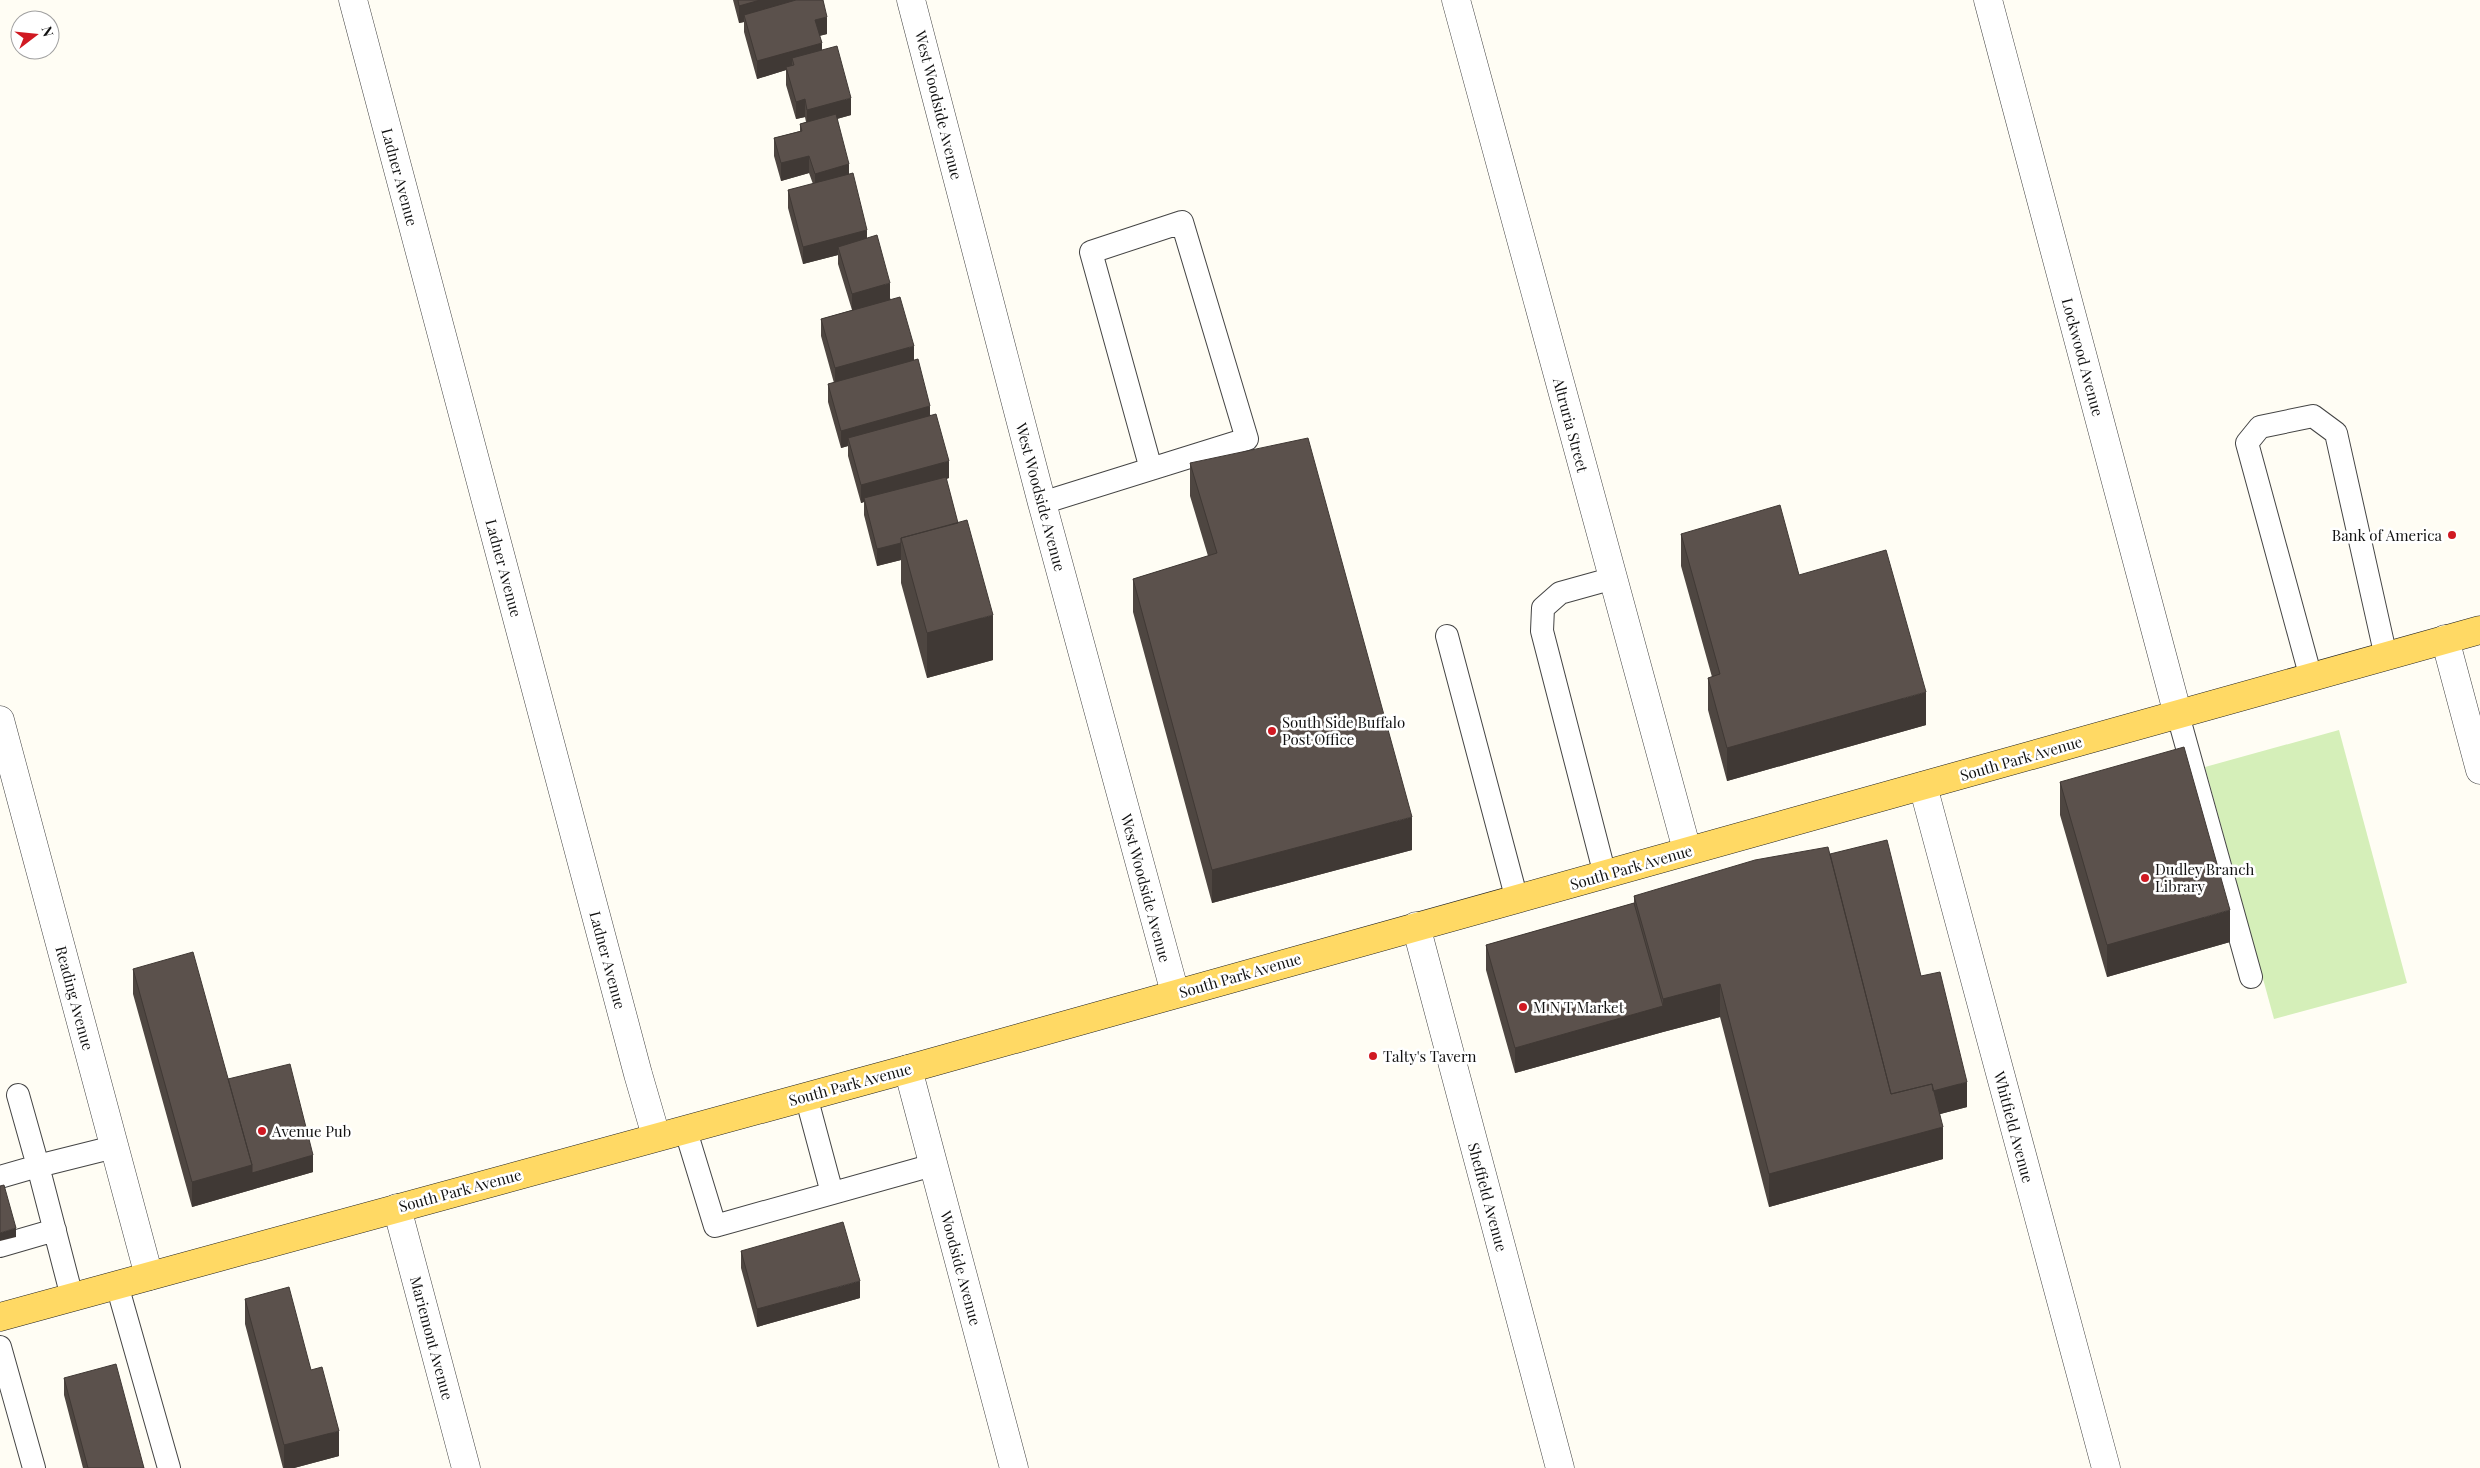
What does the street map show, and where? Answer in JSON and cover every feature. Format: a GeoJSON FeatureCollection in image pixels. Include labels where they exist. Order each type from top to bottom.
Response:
{"type":"FeatureCollection","features":[{"type":"Feature","properties":{"kind":"main road","name":"South Park Avenue"},"geometry":{"type":"LineString","coordinates":[[0,1317],[685,1128],[908,1069],[2480,630]]}},
{"type":"Feature","properties":{"kind":"street","name":"Ladner Avenue"},"geometry":{"type":"LineString","coordinates":[[353,0],[656,1136]]}},
{"type":"Feature","properties":{"kind":"street","name":"West Woodside Avenue"},"geometry":{"type":"LineString","coordinates":[[911,0],[1042,503],[1175,993]]}},
{"type":"Feature","properties":{"kind":"street","name":"Altruria Street"},"geometry":{"type":"LineString","coordinates":[[1456,0],[1687,850]]}},
{"type":"Feature","properties":{"kind":"street","name":"Lockwood Avenue"},"geometry":{"type":"LineString","coordinates":[[1988,0],[2178,715]]}},
{"type":"Feature","properties":{"kind":"street"},"geometry":{"type":"LineString","coordinates":[[2446,639],[2480,770]]}},
{"type":"Feature","properties":{"kind":"street","name":"Reading Avenue"},"geometry":{"type":"LineString","coordinates":[[0,720],[149,1276]]}},
{"type":"Feature","properties":{"kind":"street","name":"Whitfield Avenue"},"geometry":{"type":"LineString","coordinates":[[1923,786],[2106,1468]]}},
{"type":"Feature","properties":{"kind":"street","name":"Sheffield Avenue"},"geometry":{"type":"LineString","coordinates":[[1416,926],[1560,1468]]}},
{"type":"Feature","properties":{"kind":"street","name":"Woodside Avenue"},"geometry":{"type":"LineString","coordinates":[[908,1069],[1014,1468]]}},
{"type":"Feature","properties":{"kind":"street","name":"Mariemont Avenue"},"geometry":{"type":"LineString","coordinates":[[397,1208],[466,1468]]}},
{"type":"Feature","properties":{"kind":"lane"},"geometry":{"type":"LineString","coordinates":[[1042,503],[1247,440],[1182,222],[1091,252],[1151,469]]}},
{"type":"Feature","properties":{"kind":"lane"},"geometry":{"type":"LineString","coordinates":[[2311,678],[2247,443],[2260,427],[2313,416],[2336,433],[2386,657]]}},
{"type":"Feature","properties":{"kind":"lane"},"geometry":{"type":"LineString","coordinates":[[1605,875],[1542,631],[1543,608],[1560,593],[1614,578]]}},
{"type":"Feature","properties":{"kind":"lane"},"geometry":{"type":"LineString","coordinates":[[1447,636],[1516,900]]}},
{"type":"Feature","properties":{"kind":"lane"},"geometry":{"type":"LineString","coordinates":[[2178,715],[2252,977]]}},
{"type":"Feature","properties":{"kind":"lane"},"geometry":{"type":"LineString","coordinates":[[18,1095],[72,1297]]}},
{"type":"Feature","properties":{"kind":"lane"},"geometry":{"type":"LineString","coordinates":[[806,1096],[832,1193]]}},
{"type":"Feature","properties":{"kind":"lane"},"geometry":{"type":"LineString","coordinates":[[685,1128],[715,1226],[933,1165]]}},
{"type":"Feature","properties":{"kind":"lane"},"geometry":{"type":"LineString","coordinates":[[0,1177],[114,1147]]}},
{"type":"Feature","properties":{"kind":"lane"},"geometry":{"type":"LineString","coordinates":[[0,1246],[55,1230]]}},
{"type":"Feature","properties":{"kind":"lane"},"geometry":{"type":"LineString","coordinates":[[117,1285],[168,1468]]}},
{"type":"Feature","properties":{"kind":"lane"},"geometry":{"type":"LineString","coordinates":[[0,1347],[34,1468]]}},
{"type":"Feature","properties":{"kind":"green space"},"geometry":{"type":"Polygon","coordinates":[[[2339,730],[2407,983],[2274,1019],[2205,767],[2339,730]]]}},
{"type":"Feature","properties":{"kind":"building"},"geometry":{"type":"Polygon","coordinates":[[[738,0],[760,0],[739,6],[738,0]]]}},
{"type":"Feature","properties":{"kind":"building"},"geometry":{"type":"Polygon","coordinates":[[[796,0],[823,0],[827,17],[815,20],[822,43],[757,61],[744,15],[796,0]]]}},
{"type":"Feature","properties":{"kind":"building"},"geometry":{"type":"Polygon","coordinates":[[[837,46],[851,98],[807,110],[805,99],[796,102],[786,67],[794,65],[792,58],[837,46]]]}},
{"type":"Feature","properties":{"kind":"building"},"geometry":{"type":"Polygon","coordinates":[[[836,114],[849,164],[815,174],[809,156],[781,163],[774,138],[802,131],[800,124],[836,114]]]}},
{"type":"Feature","properties":{"kind":"building"},"geometry":{"type":"Polygon","coordinates":[[[853,173],[867,230],[803,247],[788,190],[853,173]]]}},
{"type":"Feature","properties":{"kind":"building"},"geometry":{"type":"Polygon","coordinates":[[[877,235],[890,283],[852,294],[838,247],[877,235]]]}},
{"type":"Feature","properties":{"kind":"building"},"geometry":{"type":"Polygon","coordinates":[[[900,297],[914,346],[835,368],[821,319],[900,297]]]}},
{"type":"Feature","properties":{"kind":"building"},"geometry":{"type":"Polygon","coordinates":[[[918,359],[930,406],[841,431],[828,384],[918,359]]]}},
{"type":"Feature","properties":{"kind":"building"},"geometry":{"type":"Polygon","coordinates":[[[936,414],[949,461],[861,485],[848,438],[936,414]]]}},
{"type":"Feature","properties":{"kind":"building","name":"South Side Buffalo Post Office"},"geometry":{"type":"Polygon","coordinates":[[[1308,438],[1412,817],[1212,870],[1133,579],[1217,553],[1190,463],[1308,438]]]}},
{"type":"Feature","properties":{"kind":"building"},"geometry":{"type":"Polygon","coordinates":[[[946,477],[958,523],[901,538],[901,543],[877,549],[864,498],[946,477]]]}},
{"type":"Feature","properties":{"kind":"building"},"geometry":{"type":"Polygon","coordinates":[[[1780,505],[1799,575],[1886,550],[1926,692],[1727,748],[1708,678],[1720,674],[1681,534],[1780,505]]]}},
{"type":"Feature","properties":{"kind":"building"},"geometry":{"type":"Polygon","coordinates":[[[967,520],[993,615],[927,633],[901,538],[967,520]]]}},
{"type":"Feature","properties":{"kind":"building","name":"Dudley Branch Library"},"geometry":{"type":"Polygon","coordinates":[[[2184,747],[2230,910],[2107,945],[2060,782],[2184,747]]]}},
{"type":"Feature","properties":{"kind":"building"},"geometry":{"type":"Polygon","coordinates":[[[1887,840],[1921,976],[1940,972],[1967,1082],[1933,1091],[1932,1084],[1891,1094],[1830,854],[1887,840]]]}},
{"type":"Feature","properties":{"kind":"building"},"geometry":{"type":"Polygon","coordinates":[[[1828,847],[1891,1094],[1932,1084],[1943,1127],[1769,1174],[1720,984],[1663,999],[1634,896],[1755,860],[1828,847]]]}},
{"type":"Feature","properties":{"kind":"building"},"geometry":{"type":"Polygon","coordinates":[[[1634,903],[1663,1006],[1515,1048],[1486,945],[1634,903]]]}},
{"type":"Feature","properties":{"kind":"building"},"geometry":{"type":"Polygon","coordinates":[[[193,952],[252,1165],[192,1182],[133,969],[193,952]]]}},
{"type":"Feature","properties":{"kind":"building"},"geometry":{"type":"Polygon","coordinates":[[[290,1064],[313,1155],[252,1173],[252,1165],[228,1079],[290,1064]]]}},
{"type":"Feature","properties":{"kind":"building"},"geometry":{"type":"Polygon","coordinates":[[[4,1185],[16,1228],[0,1233],[0,1186],[4,1185]]]}},
{"type":"Feature","properties":{"kind":"building"},"geometry":{"type":"Polygon","coordinates":[[[843,1222],[860,1281],[757,1309],[741,1251],[843,1222]]]}},
{"type":"Feature","properties":{"kind":"building"},"geometry":{"type":"Polygon","coordinates":[[[289,1287],[311,1370],[322,1367],[339,1431],[284,1445],[245,1299],[289,1287]]]}},
{"type":"Feature","properties":{"kind":"building"},"geometry":{"type":"Polygon","coordinates":[[[116,1364],[144,1468],[88,1468],[64,1378],[116,1364]]]}},
{"type":"Feature","properties":{"kind":"place","name":"Bank of America"},"geometry":{"type":"Point","coordinates":[2452,535]}},
{"type":"Feature","properties":{"kind":"place","name":"South Side Buffalo Post Office"},"geometry":{"type":"Point","coordinates":[1272,731]}},
{"type":"Feature","properties":{"kind":"place","name":"Dudley Branch Library"},"geometry":{"type":"Point","coordinates":[2145,878]}},
{"type":"Feature","properties":{"kind":"place","name":"M N T Market"},"geometry":{"type":"Point","coordinates":[1523,1007]}},
{"type":"Feature","properties":{"kind":"place","name":"Talty's Tavern"},"geometry":{"type":"Point","coordinates":[1373,1056]}},
{"type":"Feature","properties":{"kind":"place","name":"Avenue Pub"},"geometry":{"type":"Point","coordinates":[262,1131]}}]}
